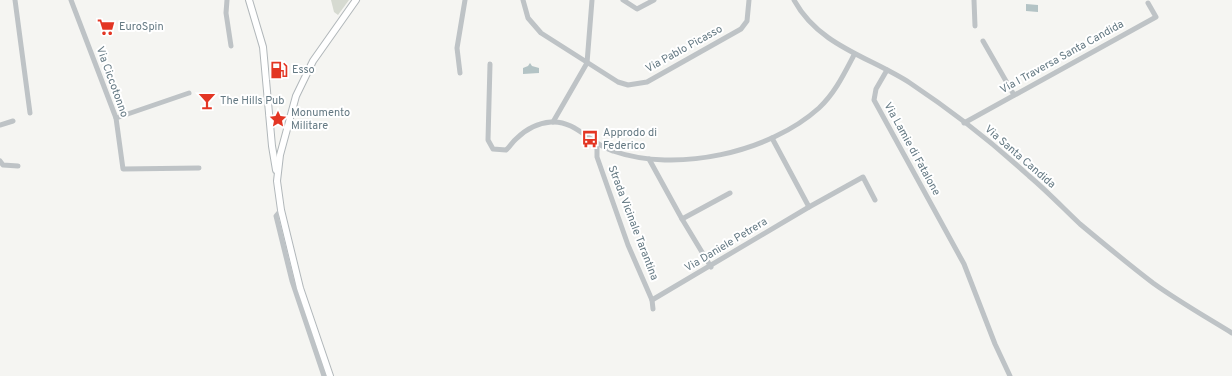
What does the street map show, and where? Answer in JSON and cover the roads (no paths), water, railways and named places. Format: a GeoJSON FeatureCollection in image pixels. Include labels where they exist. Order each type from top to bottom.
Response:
{"type":"FeatureCollection","features":[{"type":"Feature","properties":{"kind":"main road"},"geometry":{"type":"LineString","coordinates":[[250,0],[263,47],[272,146],[281,210],[300,288],[330,376]]}},
{"type":"Feature","properties":{"kind":"main road"},"geometry":{"type":"LineString","coordinates":[[277,181],[280,155],[296,96],[313,61],[356,0]]}},
{"type":"Feature","properties":{"kind":"street"},"geometry":{"type":"LineString","coordinates":[[15,0],[30,113]]}},
{"type":"Feature","properties":{"kind":"street","name":"Via Ciccotonno"},"geometry":{"type":"LineString","coordinates":[[71,0],[116,118],[123,170],[199,168]]}},
{"type":"Feature","properties":{"kind":"street"},"geometry":{"type":"LineString","coordinates":[[227,0],[226,14],[231,46]]}},
{"type":"Feature","properties":{"kind":"street"},"geometry":{"type":"LineString","coordinates":[[460,73],[457,48],[465,0]]}},
{"type":"Feature","properties":{"kind":"street","name":"Via Pablo Picasso"},"geometry":{"type":"LineString","coordinates":[[522,0],[528,18],[541,33],[618,82],[628,85],[647,82],[741,29],[747,21],[749,0]]}},
{"type":"Feature","properties":{"kind":"street"},"geometry":{"type":"LineString","coordinates":[[553,122],[587,63],[592,0]]}},
{"type":"Feature","properties":{"kind":"street"},"geometry":{"type":"LineString","coordinates":[[623,0],[638,9],[654,0]]}},
{"type":"Feature","properties":{"kind":"street","name":"Via Santa Candida"},"geometry":{"type":"LineString","coordinates":[[794,0],[803,14],[816,28],[838,46],[887,70],[909,83],[964,123],[1016,164],[1080,224],[1154,283],[1232,333]]}},
{"type":"Feature","properties":{"kind":"street"},"geometry":{"type":"LineString","coordinates":[[974,0],[975,26]]}},
{"type":"Feature","properties":{"kind":"street","name":"Via I Traversa Santa Candida"},"geometry":{"type":"LineString","coordinates":[[964,123],[1156,17],[1148,3]]}},
{"type":"Feature","properties":{"kind":"street"},"geometry":{"type":"LineString","coordinates":[[983,41],[1014,95]]}},
{"type":"Feature","properties":{"kind":"street"},"geometry":{"type":"LineString","coordinates":[[490,64],[488,140],[491,147],[495,149],[506,150],[530,128],[553,122],[560,122],[573,127],[597,144],[612,151],[650,159],[692,158],[720,154],[772,138],[802,120],[819,107],[838,85],[854,55]]}},
{"type":"Feature","properties":{"kind":"street","name":"Via Lamie di Fatalone"},"geometry":{"type":"LineString","coordinates":[[887,70],[876,90],[874,100],[971,278],[995,344],[1010,376]]}},
{"type":"Feature","properties":{"kind":"street"},"geometry":{"type":"LineString","coordinates":[[116,118],[189,93]]}},
{"type":"Feature","properties":{"kind":"street"},"geometry":{"type":"LineString","coordinates":[[0,125],[13,121]]}},
{"type":"Feature","properties":{"kind":"street"},"geometry":{"type":"LineString","coordinates":[[772,138],[809,207]]}},
{"type":"Feature","properties":{"kind":"street","name":"Strada Vicinale Tarantina"},"geometry":{"type":"LineString","coordinates":[[597,144],[597,157],[628,245],[652,300],[653,309]]}},
{"type":"Feature","properties":{"kind":"street"},"geometry":{"type":"LineString","coordinates":[[650,159],[682,219],[711,266]]}},
{"type":"Feature","properties":{"kind":"street"},"geometry":{"type":"LineString","coordinates":[[0,161],[3,165],[18,166]]}},
{"type":"Feature","properties":{"kind":"street","name":"Via Daniele Petrera"},"geometry":{"type":"LineString","coordinates":[[652,300],[809,207],[863,177],[874,200]]}},
{"type":"Feature","properties":{"kind":"street"},"geometry":{"type":"LineString","coordinates":[[682,219],[730,193]]}},
{"type":"Feature","properties":{"kind":"street"},"geometry":{"type":"LineString","coordinates":[[281,210],[276,216],[289,268],[304,320],[324,376]]}},
{"type":"Feature","properties":{"kind":"place","name":"EuroSpin"},"geometry":{"type":"Point","coordinates":[106,27]}},
{"type":"Feature","properties":{"kind":"place","name":"Esso"},"geometry":{"type":"Point","coordinates":[279,70]}},
{"type":"Feature","properties":{"kind":"place","name":"The Hills Pub"},"geometry":{"type":"Point","coordinates":[207,101]}},
{"type":"Feature","properties":{"kind":"place","name":"Monumento Militare"},"geometry":{"type":"Point","coordinates":[278,119]}},
{"type":"Feature","properties":{"kind":"place","name":"Approdo di Federico"},"geometry":{"type":"Point","coordinates":[590,139]}}]}
